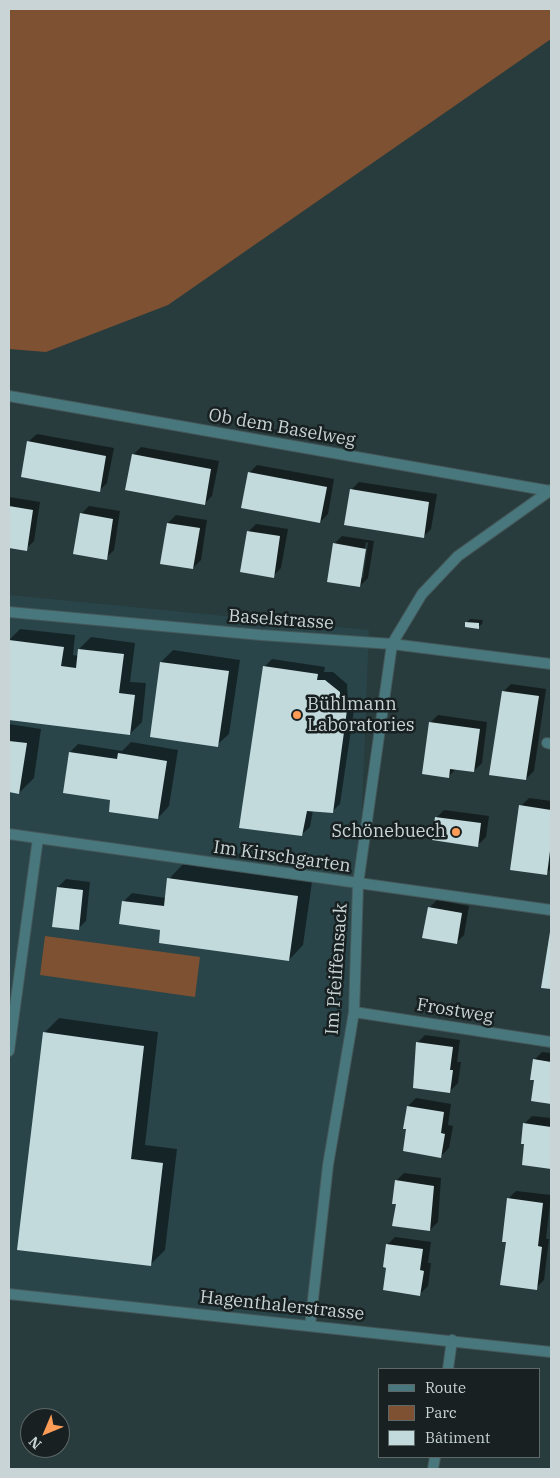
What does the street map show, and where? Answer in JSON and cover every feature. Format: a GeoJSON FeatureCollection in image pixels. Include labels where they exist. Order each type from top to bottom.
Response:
{"type":"FeatureCollection","features":[{"type":"Feature","properties":{"kind":"street","name":"Ob dem Baselweg"},"geometry":{"type":"LineString","coordinates":[[9,396],[551,490]]}},
{"type":"Feature","properties":{"kind":"street"},"geometry":{"type":"LineString","coordinates":[[392,644],[422,594],[458,556],[551,490]]}},
{"type":"Feature","properties":{"kind":"street","name":"Baselstrasse"},"geometry":{"type":"LineString","coordinates":[[9,612],[261,635],[392,644],[551,664]]}},
{"type":"Feature","properties":{"kind":"street","name":"Im Pfeiffensack"},"geometry":{"type":"LineString","coordinates":[[310,1326],[328,1164],[354,1012],[358,884],[392,644]]}},
{"type":"Feature","properties":{"kind":"street","name":"Im Kirschgarten"},"geometry":{"type":"LineString","coordinates":[[9,834],[551,910]]}},
{"type":"Feature","properties":{"kind":"street"},"geometry":{"type":"LineString","coordinates":[[9,1051],[38,838]]}},
{"type":"Feature","properties":{"kind":"street","name":"Frostweg"},"geometry":{"type":"LineString","coordinates":[[354,1012],[551,1042]]}},
{"type":"Feature","properties":{"kind":"street","name":"Hagenthalerstrasse"},"geometry":{"type":"LineString","coordinates":[[9,1294],[551,1352]]}},
{"type":"Feature","properties":{"kind":"street"},"geometry":{"type":"LineString","coordinates":[[448,1368],[452,1340]]}},
{"type":"Feature","properties":{"kind":"shaded area"},"geometry":{"type":"Polygon","coordinates":[[[9,595],[369,630],[354,1012],[310,1326],[9,1294],[9,595]]]}},
{"type":"Feature","properties":{"kind":"green space"},"geometry":{"type":"Polygon","coordinates":[[[9,9],[551,9],[551,39],[168,305],[46,352],[9,349],[9,9]]]}},
{"type":"Feature","properties":{"kind":"green space"},"geometry":{"type":"Polygon","coordinates":[[[45,936],[200,957],[195,997],[40,975],[45,936]]]}},
{"type":"Feature","properties":{"kind":"building"},"geometry":{"type":"Polygon","coordinates":[[[27,441],[106,456],[100,492],[21,477],[27,441]]]}},
{"type":"Feature","properties":{"kind":"building"},"geometry":{"type":"Polygon","coordinates":[[[132,454],[211,469],[205,505],[125,490],[132,454]]]}},
{"type":"Feature","properties":{"kind":"building"},"geometry":{"type":"Polygon","coordinates":[[[248,472],[327,487],[320,523],[241,508],[248,472]]]}},
{"type":"Feature","properties":{"kind":"building"},"geometry":{"type":"Polygon","coordinates":[[[350,489],[429,502],[424,538],[344,525],[350,489]]]}},
{"type":"Feature","properties":{"kind":"building"},"geometry":{"type":"Polygon","coordinates":[[[9,506],[33,510],[27,551],[9,548],[9,506]]]}},
{"type":"Feature","properties":{"kind":"building"},"geometry":{"type":"Polygon","coordinates":[[[80,513],[113,519],[107,560],[73,554],[80,513]]]}},
{"type":"Feature","properties":{"kind":"building"},"geometry":{"type":"Polygon","coordinates":[[[167,523],[200,528],[193,569],[160,564],[167,523]]]}},
{"type":"Feature","properties":{"kind":"building"},"geometry":{"type":"Polygon","coordinates":[[[247,531],[280,536],[274,578],[240,572],[247,531]]]}},
{"type":"Feature","properties":{"kind":"building"},"geometry":{"type":"Polygon","coordinates":[[[333,543],[366,549],[360,587],[327,582],[333,543]]]}},
{"type":"Feature","properties":{"kind":"building"},"geometry":{"type":"Polygon","coordinates":[[[465,622],[479,623],[479,629],[465,627],[465,622]]]}},
{"type":"Feature","properties":{"kind":"building"},"geometry":{"type":"Polygon","coordinates":[[[9,640],[64,647],[61,666],[76,668],[78,649],[124,654],[119,693],[135,695],[130,735],[9,720],[9,640]]]}},
{"type":"Feature","properties":{"kind":"building"},"geometry":{"type":"Polygon","coordinates":[[[160,662],[229,671],[218,747],[150,737],[160,662]]]}},
{"type":"Feature","properties":{"kind":"building"},"geometry":{"type":"Polygon","coordinates":[[[263,666],[318,674],[317,680],[325,680],[340,692],[340,710],[347,710],[333,813],[307,811],[302,836],[239,828],[263,666]]]}},
{"type":"Feature","properties":{"kind":"building"},"geometry":{"type":"Polygon","coordinates":[[[502,691],[539,696],[526,780],[489,775],[502,691]]]}},
{"type":"Feature","properties":{"kind":"building"},"geometry":{"type":"Polygon","coordinates":[[[429,722],[480,729],[474,772],[450,769],[449,778],[422,774],[429,722]]]}},
{"type":"Feature","properties":{"kind":"building"},"geometry":{"type":"Polygon","coordinates":[[[9,741],[27,743],[19,794],[9,792],[9,741]]]}},
{"type":"Feature","properties":{"kind":"building"},"geometry":{"type":"Polygon","coordinates":[[[69,752],[117,759],[118,753],[167,761],[158,819],[109,812],[110,800],[63,793],[69,752]]]}},
{"type":"Feature","properties":{"kind":"building"},"geometry":{"type":"Polygon","coordinates":[[[519,805],[551,810],[551,843],[547,875],[510,870],[519,805]]]}},
{"type":"Feature","properties":{"kind":"building","name":"Schönebuech"},"geometry":{"type":"Polygon","coordinates":[[[435,817],[481,823],[478,847],[432,840],[435,817]]]}},
{"type":"Feature","properties":{"kind":"building"},"geometry":{"type":"Polygon","coordinates":[[[167,878],[298,896],[289,961],[159,943],[160,930],[119,924],[122,901],[164,906],[167,878]]]}},
{"type":"Feature","properties":{"kind":"building"},"geometry":{"type":"Polygon","coordinates":[[[57,887],[83,890],[79,930],[52,927],[57,887]]]}},
{"type":"Feature","properties":{"kind":"building"},"geometry":{"type":"Polygon","coordinates":[[[428,907],[462,913],[457,944],[422,938],[428,907]]]}},
{"type":"Feature","properties":{"kind":"building"},"geometry":{"type":"Polygon","coordinates":[[[551,932],[551,989],[541,988],[551,932]]]}},
{"type":"Feature","properties":{"kind":"building"},"geometry":{"type":"Polygon","coordinates":[[[43,1032],[144,1046],[131,1159],[163,1163],[151,1266],[17,1250],[43,1032]]]}},
{"type":"Feature","properties":{"kind":"building"},"geometry":{"type":"Polygon","coordinates":[[[416,1042],[453,1047],[450,1093],[413,1088],[416,1042]]]}},
{"type":"Feature","properties":{"kind":"building"},"geometry":{"type":"Polygon","coordinates":[[[533,1059],[551,1062],[551,1104],[531,1101],[534,1080],[530,1080],[533,1059]]]}},
{"type":"Feature","properties":{"kind":"building"},"geometry":{"type":"Polygon","coordinates":[[[407,1106],[444,1112],[441,1133],[445,1134],[441,1158],[403,1151],[406,1129],[403,1129],[407,1106]]]}},
{"type":"Feature","properties":{"kind":"building"},"geometry":{"type":"Polygon","coordinates":[[[523,1123],[551,1127],[551,1169],[522,1165],[523,1123]]]}},
{"type":"Feature","properties":{"kind":"building"},"geometry":{"type":"Polygon","coordinates":[[[395,1180],[434,1186],[430,1231],[392,1226],[396,1204],[392,1204],[395,1180]]]}},
{"type":"Feature","properties":{"kind":"building"},"geometry":{"type":"Polygon","coordinates":[[[507,1198],[543,1203],[538,1246],[542,1247],[537,1290],[500,1285],[506,1242],[502,1242],[507,1198]]]}},
{"type":"Feature","properties":{"kind":"building"},"geometry":{"type":"Polygon","coordinates":[[[386,1244],[423,1249],[420,1270],[424,1271],[420,1296],[383,1290],[386,1268],[383,1267],[386,1244]]]}},
{"type":"Feature","properties":{"kind":"place","name":"Bühlmann Laboratories"},"geometry":{"type":"Point","coordinates":[297,715]}},
{"type":"Feature","properties":{"kind":"place","name":"Schönebuech"},"geometry":{"type":"Point","coordinates":[456,832]}}]}
